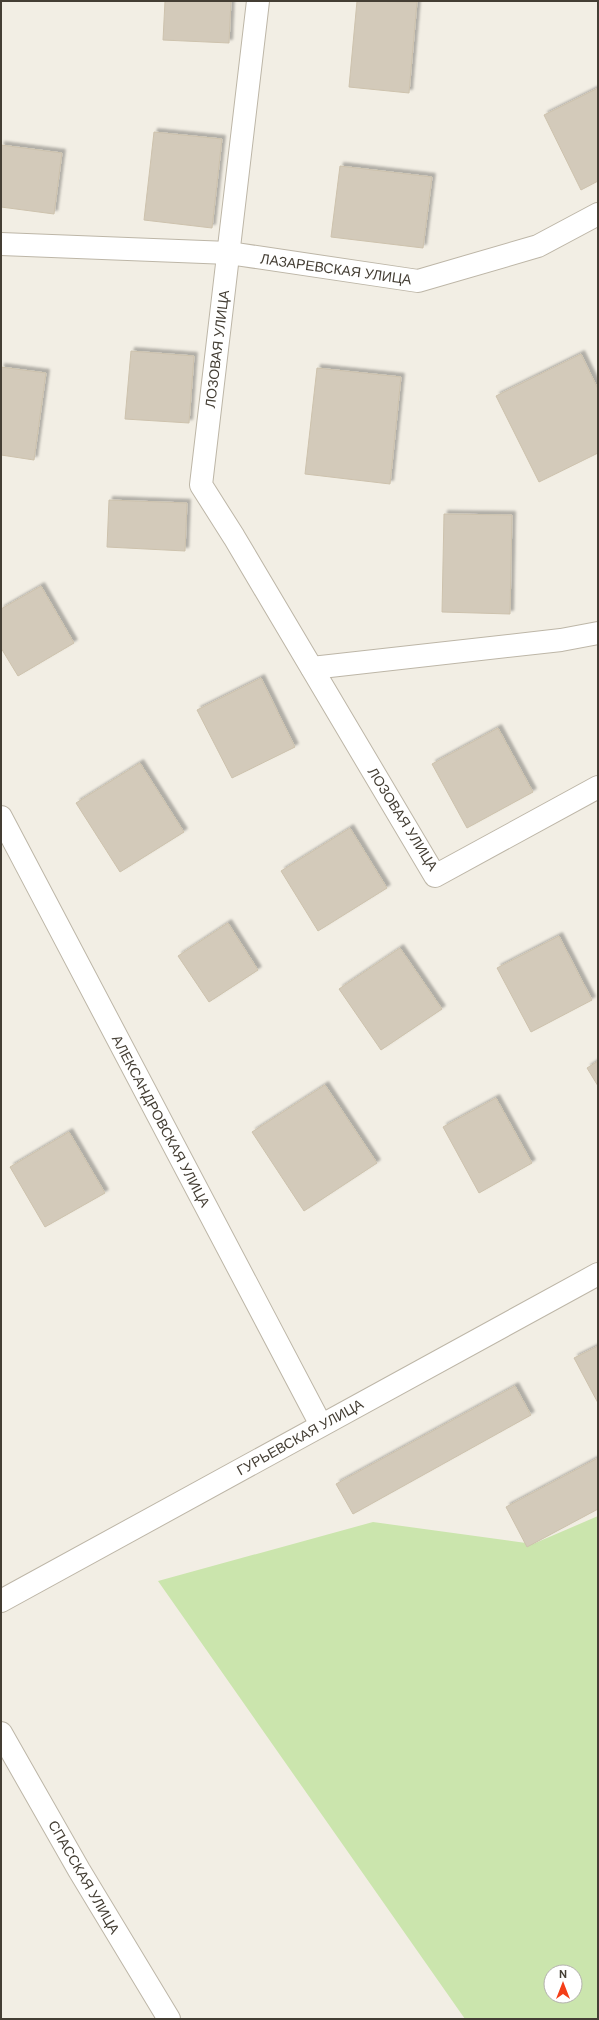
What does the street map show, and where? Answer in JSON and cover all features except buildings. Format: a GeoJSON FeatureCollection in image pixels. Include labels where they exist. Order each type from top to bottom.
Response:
{"type":"FeatureCollection","features":[{"type":"Feature","properties":{"kind":"street","name":"ЛОЗОВАЯ УЛИЦА"},"geometry":{"type":"LineString","coordinates":[[258,1],[201,485],[312,668],[435,876],[598,787]]}},
{"type":"Feature","properties":{"kind":"street","name":"ЛАЗАРЕВСКАЯ УЛИЦА"},"geometry":{"type":"LineString","coordinates":[[1,244],[228,254],[418,281],[538,246],[598,214]]}},
{"type":"Feature","properties":{"kind":"street"},"geometry":{"type":"LineString","coordinates":[[312,668],[561,640],[598,633]]}},
{"type":"Feature","properties":{"kind":"street","name":"АЛЕКСАНДРОВСКАЯ УЛИЦА"},"geometry":{"type":"LineString","coordinates":[[1,818],[321,1426]]}},
{"type":"Feature","properties":{"kind":"street","name":"ГУРЬЕВСКАЯ УЛИЦА"},"geometry":{"type":"LineString","coordinates":[[1,1601],[598,1274]]}},
{"type":"Feature","properties":{"kind":"street","name":"СПАССКАЯ УЛИЦА"},"geometry":{"type":"LineString","coordinates":[[1,1733],[79,1870],[169,2019]]}},
{"type":"Feature","properties":{"kind":"green space"},"geometry":{"type":"Polygon","coordinates":[[[598,1516],[598,2019],[465,2019],[158,1581],[373,1522],[533,1544],[598,1516]]]}}]}
